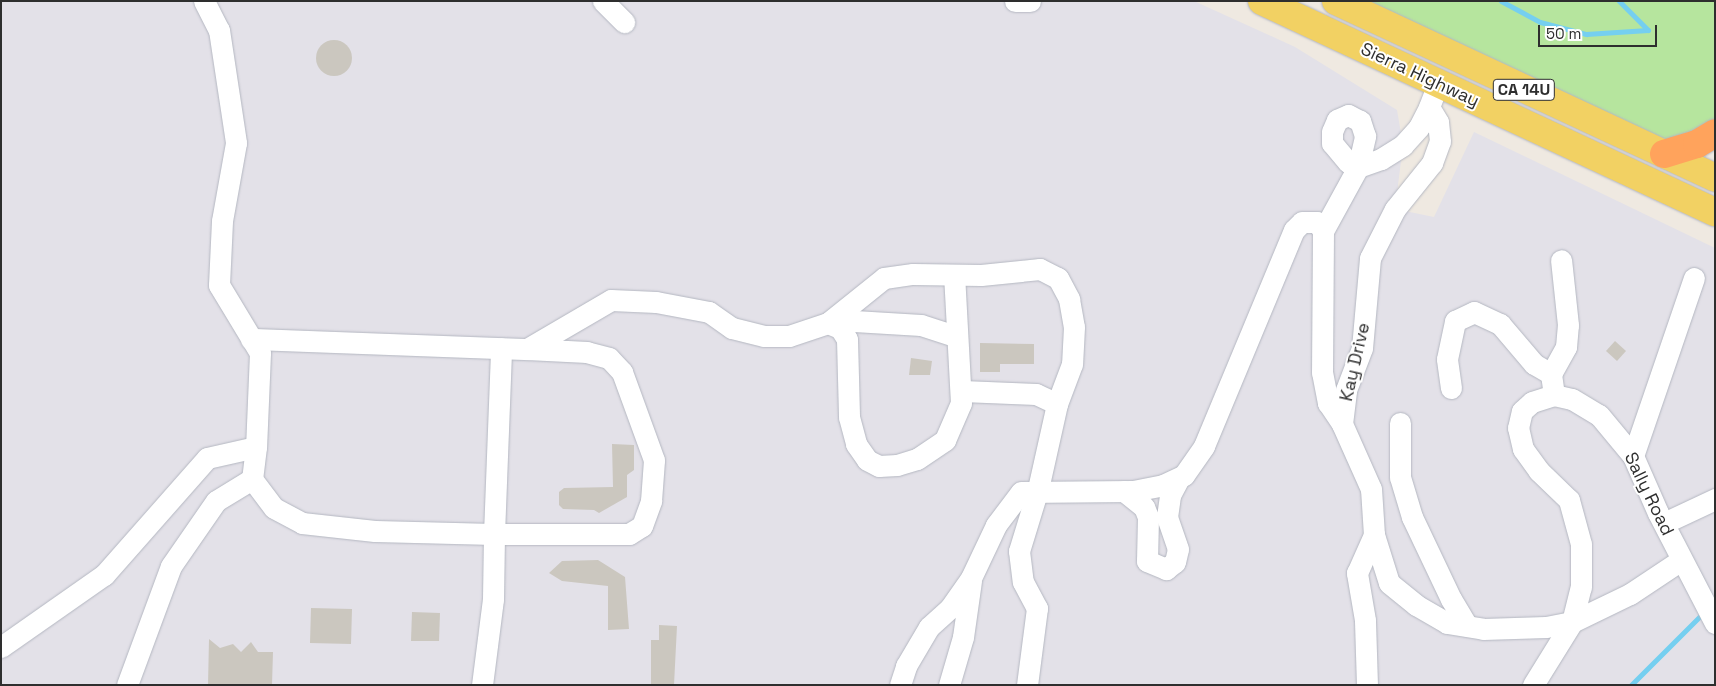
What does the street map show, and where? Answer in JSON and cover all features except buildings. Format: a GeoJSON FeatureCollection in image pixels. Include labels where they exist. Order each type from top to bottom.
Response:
{"type":"FeatureCollection","features":[{"type":"Feature","properties":{"kind":"highway"},"geometry":{"type":"LineString","coordinates":[[1664,154],[1697,144],[1715,133]]}},
{"type":"Feature","properties":{"kind":"main road","name":"Sierra Highway"},"geometry":{"type":"LineString","coordinates":[[1262,1],[1434,95],[1715,212]]}},
{"type":"Feature","properties":{"kind":"main road","name":"Sierra Highway"},"geometry":{"type":"LineString","coordinates":[[1336,1],[1715,178]]}},
{"type":"Feature","properties":{"kind":"street"},"geometry":{"type":"LineString","coordinates":[[204,1],[220,30],[236,143],[222,221],[219,286],[251,339],[260,353],[256,447],[252,479],[274,508],[302,523],[375,531],[494,534],[629,534],[642,526],[651,501],[654,460],[622,372],[609,358],[587,352],[251,339]]}},
{"type":"Feature","properties":{"kind":"street"},"geometry":{"type":"LineString","coordinates":[[603,1],[624,22]]}},
{"type":"Feature","properties":{"kind":"street"},"geometry":{"type":"LineString","coordinates":[[1015,1],[1030,1]]}},
{"type":"Feature","properties":{"kind":"street"},"geometry":{"type":"LineString","coordinates":[[1342,424],[1328,403],[1322,372],[1323,231],[1358,167],[1386,156],[1403,146],[1419,127],[1434,95]]}},
{"type":"Feature","properties":{"kind":"street","name":"Kay Drive"},"geometry":{"type":"LineString","coordinates":[[1367,685],[1365,620],[1357,573],[1374,535],[1371,489],[1342,424],[1346,390],[1362,348],[1370,258],[1395,208],[1432,163],[1440,141],[1434,95]]}},
{"type":"Feature","properties":{"kind":"street"},"geometry":{"type":"LineString","coordinates":[[1124,492],[1144,508],[1148,517],[1147,561],[1166,569],[1175,562],[1178,548],[1167,517],[1170,495],[1179,478],[1195,463],[1204,446],[1294,230],[1302,222],[1310,220],[1318,222],[1323,231]]}},
{"type":"Feature","properties":{"kind":"street"},"geometry":{"type":"LineString","coordinates":[[1533,685],[1572,622],[1581,588],[1581,544],[1569,500],[1539,471],[1523,449],[1518,428],[1522,411],[1552,384],[1566,347],[1568,325],[1561,260]]}},
{"type":"Feature","properties":{"kind":"street"},"geometry":{"type":"LineString","coordinates":[[828,323],[884,278],[913,274],[954,275],[1040,269],[1058,278],[1069,299],[1074,326],[1072,364],[1057,404],[1038,489],[1019,550],[1023,582],[1037,608],[1027,685]]}},
{"type":"Feature","properties":{"kind":"street"},"geometry":{"type":"LineString","coordinates":[[828,323],[840,328],[847,339],[849,417],[856,444],[867,460],[879,466],[896,466],[931,452],[945,440],[957,418],[962,390],[954,275]]}},
{"type":"Feature","properties":{"kind":"street"},"geometry":{"type":"LineString","coordinates":[[1633,456],[1694,278]]}},
{"type":"Feature","properties":{"kind":"street"},"geometry":{"type":"LineString","coordinates":[[527,349],[611,300],[656,302],[709,312],[732,328],[764,336],[789,336],[828,323],[854,321],[921,325],[957,337]]}},
{"type":"Feature","properties":{"kind":"street","name":"Sally Road"},"geometry":{"type":"LineString","coordinates":[[1451,388],[1447,359],[1455,321],[1474,312],[1500,324],[1552,384],[1572,399],[1599,415],[1633,456],[1681,560],[1715,623]]}},
{"type":"Feature","properties":{"kind":"street"},"geometry":{"type":"LineString","coordinates":[[482,685],[494,593],[494,534],[501,348]]}},
{"type":"Feature","properties":{"kind":"street"},"geometry":{"type":"LineString","coordinates":[[962,390],[1036,394],[1057,404]]}},
{"type":"Feature","properties":{"kind":"street"},"geometry":{"type":"LineString","coordinates":[[1400,423],[1400,477],[1412,517],[1450,600],[1467,626]]}},
{"type":"Feature","properties":{"kind":"street"},"geometry":{"type":"LineString","coordinates":[[1,647],[104,575],[207,458],[256,447]]}},
{"type":"Feature","properties":{"kind":"street"},"geometry":{"type":"LineString","coordinates":[[900,685],[910,660],[929,627],[950,608],[971,578],[996,525],[1022,492],[1038,489],[1124,492],[1163,485],[1179,478]]}},
{"type":"Feature","properties":{"kind":"street"},"geometry":{"type":"LineString","coordinates":[[126,685],[171,566],[216,501],[252,479]]}},
{"type":"Feature","properties":{"kind":"street"},"geometry":{"type":"LineString","coordinates":[[1664,524],[1715,499]]}},
{"type":"Feature","properties":{"kind":"street"},"geometry":{"type":"LineString","coordinates":[[1374,535],[1389,583],[1416,605],[1448,623],[1483,629],[1546,627],[1572,622],[1630,594],[1681,560]]}},
{"type":"Feature","properties":{"kind":"street"},"geometry":{"type":"LineString","coordinates":[[949,685],[963,637],[971,578]]}},
{"type":"Feature","properties":{"kind":"street"},"geometry":{"type":"LineString","coordinates":[[910,660],[910,685]]}},
{"type":"Feature","properties":{"kind":"shaded area"},"geometry":{"type":"Polygon","coordinates":[[[1,1],[1194,1],[1295,47],[1397,110],[1403,145],[1395,209],[1434,217],[1474,132],[1715,248],[1715,685],[1,685],[1,1]]]}},
{"type":"Feature","properties":{"kind":"green space"},"geometry":{"type":"Polygon","coordinates":[[[1367,1],[1715,1],[1715,120],[1710,129],[1665,140],[1367,1]]]}},
{"type":"Feature","properties":{"kind":"waterway"},"geometry":{"type":"LineString","coordinates":[[1501,1],[1540,22],[1586,34],[1648,30]]}},
{"type":"Feature","properties":{"kind":"waterway"},"geometry":{"type":"LineString","coordinates":[[1619,1],[1648,30]]}},
{"type":"Feature","properties":{"kind":"waterway"},"geometry":{"type":"LineString","coordinates":[[1631,685],[1704,612]]}}]}
